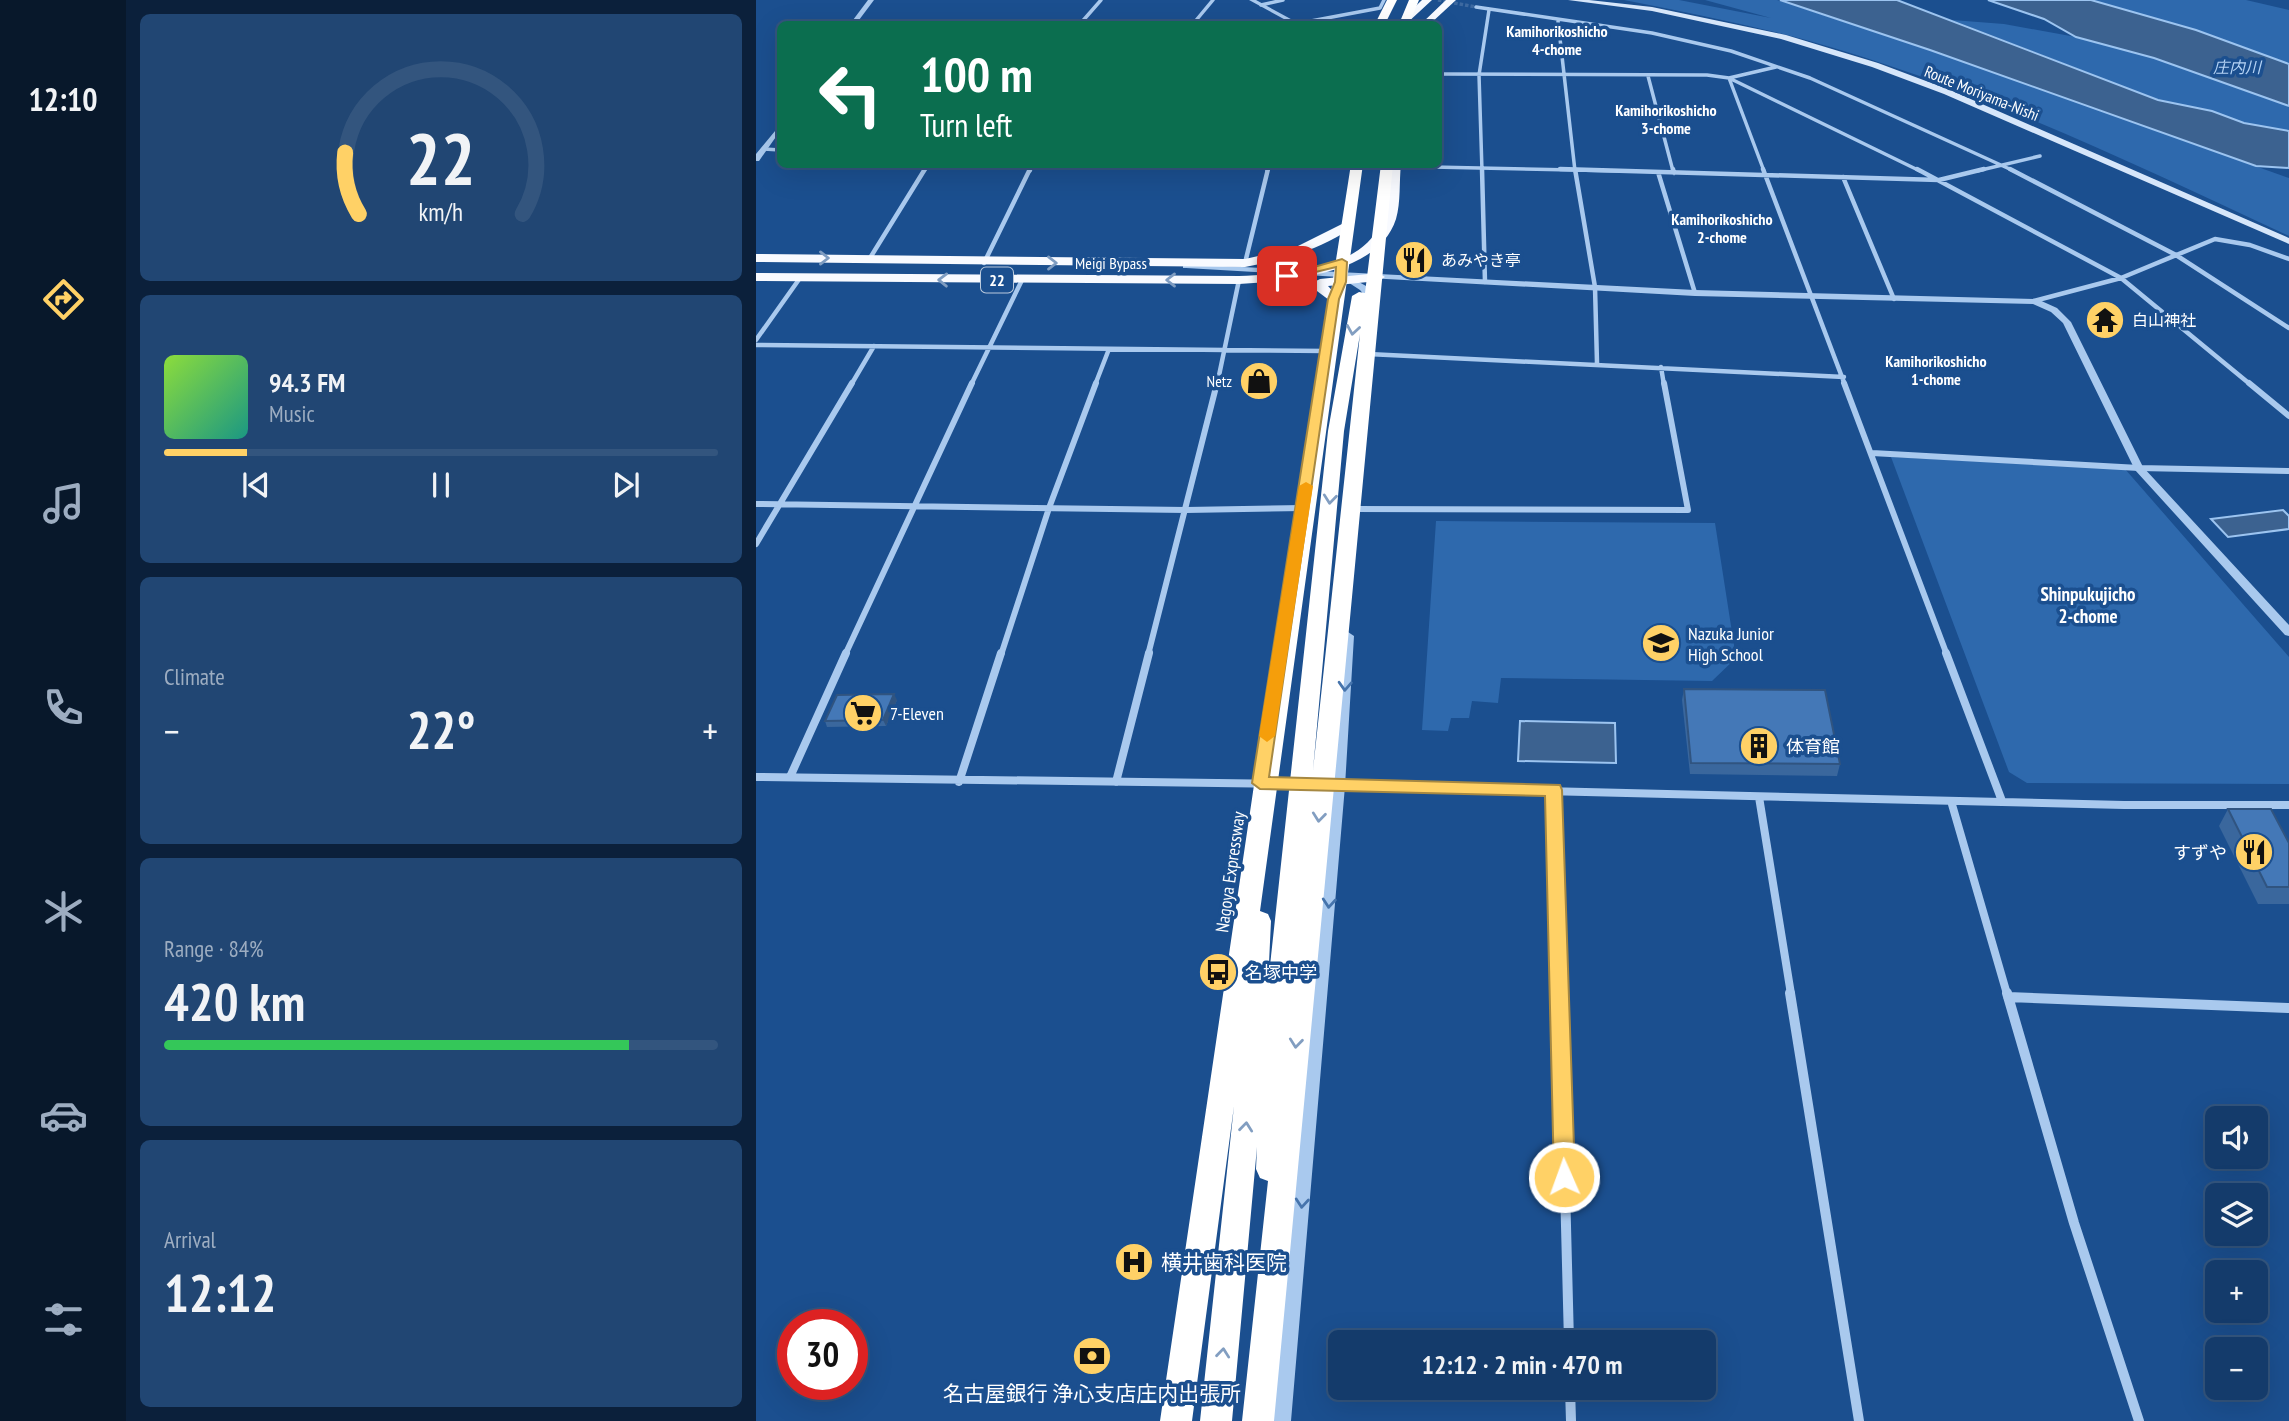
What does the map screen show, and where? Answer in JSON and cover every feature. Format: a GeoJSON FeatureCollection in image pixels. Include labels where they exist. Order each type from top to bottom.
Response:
{"type":"FeatureCollection","features":[{"type":"Feature","properties":{"kind":"highway"},"geometry":{"type":"LineString","coordinates":[[1382,21],[1392,0]]}},
{"type":"Feature","properties":{"kind":"highway"},"geometry":{"type":"LineString","coordinates":[[1404,21],[1414,0]]}},
{"type":"Feature","properties":{"kind":"highway"},"geometry":{"type":"LineString","coordinates":[[1405,21],[1427,0]]}},
{"type":"Feature","properties":{"kind":"highway"},"geometry":{"type":"LineString","coordinates":[[1428,21],[1451,0]]}},
{"type":"Feature","properties":{"kind":"highway"},"geometry":{"type":"LineString","coordinates":[[1315,275],[1322,288],[1333,299],[1343,274],[1346,226],[1355,168]]}},
{"type":"Feature","properties":{"kind":"highway","name":"Nagoya Expressway"},"geometry":{"type":"LineString","coordinates":[[1174,1421],[1265,770],[1355,168]]}},
{"type":"Feature","properties":{"kind":"highway"},"geometry":{"type":"LineString","coordinates":[[1258,1421],[1393,168]]}},
{"type":"Feature","properties":{"kind":"highway"},"geometry":{"type":"LineString","coordinates":[[1315,275],[1343,274],[1379,239],[1385,219]]}},
{"type":"Feature","properties":{"kind":"highway"},"geometry":{"type":"LineString","coordinates":[[1258,1421],[1278,1016],[1336,431],[1365,258],[1385,219]]}},
{"type":"Feature","properties":{"kind":"highway","name":"Meigi Bypass"},"geometry":{"type":"LineString","coordinates":[[756,258],[1245,263],[1309,249],[1346,226]]}},
{"type":"Feature","properties":{"kind":"highway"},"geometry":{"type":"LineString","coordinates":[[1315,275],[1343,274],[1374,278]]}},
{"type":"Feature","properties":{"kind":"highway","name":"Meigi Bypass"},"geometry":{"type":"LineString","coordinates":[[756,277],[1239,280],[1315,275]]}},
{"type":"Feature","properties":{"kind":"highway"},"geometry":{"type":"LineString","coordinates":[[1216,1421],[1247,1110],[1265,770]]}},
{"type":"Feature","properties":{"kind":"main road","name":"Route Moriyama-Nishi"},"geometry":{"type":"LineString","coordinates":[[1571,0],[1652,9]]}},
{"type":"Feature","properties":{"kind":"main road","name":"Route Moriyama-Nishi"},"geometry":{"type":"LineString","coordinates":[[1612,0],[1783,37],[1875,65],[2004,116],[2289,241]]}},
{"type":"Feature","properties":{"kind":"street"},"geometry":{"type":"LineString","coordinates":[[855,21],[871,0]]}},
{"type":"Feature","properties":{"kind":"street"},"geometry":{"type":"LineString","coordinates":[[1083,21],[1101,0]]}},
{"type":"Feature","properties":{"kind":"street"},"geometry":{"type":"LineString","coordinates":[[1196,21],[1213,0]]}},
{"type":"Feature","properties":{"kind":"street"},"geometry":{"type":"LineString","coordinates":[[1252,0],[1290,21]]}},
{"type":"Feature","properties":{"kind":"street"},"geometry":{"type":"LineString","coordinates":[[1261,5],[1283,0]]}},
{"type":"Feature","properties":{"kind":"street"},"geometry":{"type":"LineString","coordinates":[[1312,21],[1380,8],[1384,0]]}},
{"type":"Feature","properties":{"kind":"street"},"geometry":{"type":"LineString","coordinates":[[1476,7],[1652,33],[1731,51],[1810,78],[2002,165],[2176,255],[2289,328]]}},
{"type":"Feature","properties":{"kind":"street"},"geometry":{"type":"LineString","coordinates":[[1485,282],[1479,75],[1489,10]]}},
{"type":"Feature","properties":{"kind":"street"},"geometry":{"type":"LineString","coordinates":[[1558,21],[1575,170],[1595,287],[1597,363]]}},
{"type":"Feature","properties":{"kind":"street"},"geometry":{"type":"LineString","coordinates":[[1442,74],[1729,78],[1778,67]]}},
{"type":"Feature","properties":{"kind":"street"},"geometry":{"type":"LineString","coordinates":[[1647,76],[1674,173]]}},
{"type":"Feature","properties":{"kind":"street"},"geometry":{"type":"LineString","coordinates":[[1729,78],[2002,801]]}},
{"type":"Feature","properties":{"kind":"street"},"geometry":{"type":"LineString","coordinates":[[1729,78],[1939,180],[2122,278],[2289,416]]}},
{"type":"Feature","properties":{"kind":"street"},"geometry":{"type":"LineString","coordinates":[[756,159],[777,131]]}},
{"type":"Feature","properties":{"kind":"street"},"geometry":{"type":"LineString","coordinates":[[764,149],[777,150]]}},
{"type":"Feature","properties":{"kind":"street"},"geometry":{"type":"LineString","coordinates":[[1442,166],[1939,180],[2040,156]]}},
{"type":"Feature","properties":{"kind":"street"},"geometry":{"type":"LineString","coordinates":[[870,258],[926,168]]}},
{"type":"Feature","properties":{"kind":"street"},"geometry":{"type":"LineString","coordinates":[[984,262],[1031,168]]}},
{"type":"Feature","properties":{"kind":"street"},"geometry":{"type":"LineString","coordinates":[[1245,263],[1268,168]]}},
{"type":"Feature","properties":{"kind":"street"},"geometry":{"type":"LineString","coordinates":[[1658,172],[1695,293]]}},
{"type":"Feature","properties":{"kind":"street"},"geometry":{"type":"LineString","coordinates":[[1843,177],[1894,299]]}},
{"type":"Feature","properties":{"kind":"street"},"geometry":{"type":"LineString","coordinates":[[1282,1421],[1339,786],[1355,509],[1374,278],[1385,219]]}},
{"type":"Feature","properties":{"kind":"street"},"geometry":{"type":"LineString","coordinates":[[1374,278],[1695,293],[2034,301],[2122,278],[2215,239],[2224,238],[2289,259]]}},
{"type":"Feature","properties":{"kind":"street"},"geometry":{"type":"LineString","coordinates":[[1136,263],[1315,275]]}},
{"type":"Feature","properties":{"kind":"street"},"geometry":{"type":"LineString","coordinates":[[1343,274],[1373,300]]}},
{"type":"Feature","properties":{"kind":"street"},"geometry":{"type":"LineString","coordinates":[[756,343],[800,278]]}},
{"type":"Feature","properties":{"kind":"street"},"geometry":{"type":"LineString","coordinates":[[790,777],[913,506],[1023,280]]}},
{"type":"Feature","properties":{"kind":"street"},"geometry":{"type":"LineString","coordinates":[[1116,782],[1226,350],[1239,280]]}},
{"type":"Feature","properties":{"kind":"street"},"geometry":{"type":"LineString","coordinates":[[1265,770],[1333,299]]}},
{"type":"Feature","properties":{"kind":"street"},"geometry":{"type":"LineString","coordinates":[[2034,301],[2054,310],[2067,322],[2140,468],[2289,632]]}},
{"type":"Feature","properties":{"kind":"street"},"geometry":{"type":"LineString","coordinates":[[756,343],[1326,351]]}},
{"type":"Feature","properties":{"kind":"street"},"geometry":{"type":"LineString","coordinates":[[756,544],[874,346]]}},
{"type":"Feature","properties":{"kind":"street"},"geometry":{"type":"LineString","coordinates":[[960,782],[1049,508],[1109,349]]}},
{"type":"Feature","properties":{"kind":"street"},"geometry":{"type":"LineString","coordinates":[[1368,354],[1844,377]]}},
{"type":"Feature","properties":{"kind":"street"},"geometry":{"type":"LineString","coordinates":[[1355,509],[1688,510],[1661,367]]}},
{"type":"Feature","properties":{"kind":"street"},"geometry":{"type":"LineString","coordinates":[[1872,453],[2140,468],[2289,471]]}},
{"type":"Feature","properties":{"kind":"street"},"geometry":{"type":"LineString","coordinates":[[756,503],[1185,510],[1303,508]]}},
{"type":"Feature","properties":{"kind":"street"},"geometry":{"type":"LineString","coordinates":[[756,777],[960,782],[1116,782],[1265,770],[1339,786],[1759,797],[2289,805]]}},
{"type":"Feature","properties":{"kind":"street"},"geometry":{"type":"LineString","coordinates":[[1554,790],[1569,1330]]}},
{"type":"Feature","properties":{"kind":"street"},"geometry":{"type":"LineString","coordinates":[[1759,797],[1859,1421]]}},
{"type":"Feature","properties":{"kind":"street"},"geometry":{"type":"LineString","coordinates":[[1951,800],[2074,1223],[2139,1421]]}},
{"type":"Feature","properties":{"kind":"street"},"geometry":{"type":"LineString","coordinates":[[2008,997],[2289,1008]]}},
{"type":"Feature","properties":{"kind":"street"},"geometry":{"type":"LineString","coordinates":[[1570,1400],[1571,1421]]}},
{"type":"Feature","properties":{"kind":"shaded area"},"geometry":{"type":"Polygon","coordinates":[[[1624,0],[1679,0],[1771,18],[1705,0],[1777,0],[1930,50],[2289,178],[2289,236],[2051,128],[1929,79],[1806,40],[1624,0]]]}},
{"type":"Feature","properties":{"kind":"shaded area"},"geometry":{"type":"Polygon","coordinates":[[[2091,0],[2246,0],[2289,10],[2289,64],[2196,30],[2091,0]]]}},
{"type":"Feature","properties":{"kind":"shaded area"},"geometry":{"type":"Polygon","coordinates":[[[1952,20],[2004,24],[2076,37],[2154,58],[2289,106],[2289,131],[2244,123],[2212,111],[2158,100],[1952,20]]]}},
{"type":"Feature","properties":{"kind":"shaded area"},"geometry":{"type":"Polygon","coordinates":[[[1891,457],[2125,469],[2289,657],[2289,784],[2027,783],[2009,772],[1891,457]]]}},
{"type":"Feature","properties":{"kind":"shaded area"},"geometry":{"type":"Polygon","coordinates":[[[1436,521],[1715,523],[1736,658],[1712,681],[1501,678],[1498,703],[1472,701],[1469,718],[1451,718],[1448,731],[1422,730],[1436,521]]]}},
{"type":"Feature","properties":{"kind":"water","name":"庄内川"},"geometry":{"type":"Polygon","coordinates":[[[1780,0],[1897,0],[2158,100],[2212,111],[2244,123],[2289,131],[2289,168],[2256,166],[1930,50],[1780,0]]]}},
{"type":"Feature","properties":{"kind":"water","name":"庄内川"},"geometry":{"type":"Polygon","coordinates":[[[1988,0],[2091,0],[2196,30],[2289,64],[2289,106],[2154,58],[2076,37],[2044,19],[1988,0]]]}},
{"type":"Feature","properties":{"kind":"water"},"geometry":{"type":"Polygon","coordinates":[[[2283,510],[2289,516],[2289,529],[2228,537],[2211,519],[2283,510]]]}},
{"type":"Feature","properties":{"kind":"water"},"geometry":{"type":"Polygon","coordinates":[[[1520,721],[1615,723],[1616,763],[1518,761],[1520,721]]]}},
{"type":"Feature","properties":{"kind":"building","name":"体育館"},"geometry":{"type":"Polygon","coordinates":[[[1684,689],[1825,690],[1840,764],[1691,763],[1684,689]]]}},
{"type":"Feature","properties":{"kind":"building","name":"7-Eleven"},"geometry":{"type":"Polygon","coordinates":[[[894,694],[883,720],[825,721],[837,695],[894,694]]]}},
{"type":"Feature","properties":{"kind":"building"},"geometry":{"type":"Polygon","coordinates":[[[2228,809],[2271,809],[2289,843],[2289,887],[2267,887],[2228,809]]]}},
{"type":"Feature","properties":{"kind":"tunnel"},"geometry":{"type":"LineString","coordinates":[[1438,0],[1476,7]]}},
{"type":"Feature","properties":{"kind":"slow traffic"},"geometry":{"type":"LineString","coordinates":[[1267,736],[1306,486]]}},
{"type":"Feature","properties":{"kind":"place","name":"あみやき亭"},"geometry":{"type":"Point","coordinates":[1414,260]}},
{"type":"Feature","properties":{"kind":"place","name":"白山神社"},"geometry":{"type":"Point","coordinates":[2105,320]}},
{"type":"Feature","properties":{"kind":"place","name":"Netz"},"geometry":{"type":"Point","coordinates":[1259,381]}},
{"type":"Feature","properties":{"kind":"place","name":"Nazuka Junior High School"},"geometry":{"type":"Point","coordinates":[1661,643]}},
{"type":"Feature","properties":{"kind":"place","name":"7-Eleven"},"geometry":{"type":"Point","coordinates":[863,713]}},
{"type":"Feature","properties":{"kind":"place","name":"体育館"},"geometry":{"type":"Point","coordinates":[1759,746]}},
{"type":"Feature","properties":{"kind":"place","name":"すずや"},"geometry":{"type":"Point","coordinates":[2254,852]}},
{"type":"Feature","properties":{"kind":"place","name":"名塚中学"},"geometry":{"type":"Point","coordinates":[1218,972]}},
{"type":"Feature","properties":{"kind":"place","name":"横井歯科医院"},"geometry":{"type":"Point","coordinates":[1134,1262]}},
{"type":"Feature","properties":{"kind":"place","name":"名古屋銀行 浄心支店庄内出張所"},"geometry":{"type":"Point","coordinates":[1092,1356]}},
{"type":"Feature","properties":{"kind":"district","name":"Kamihorikoshicho 4-chome"},"geometry":{"type":"Point","coordinates":[1557,40]}},
{"type":"Feature","properties":{"kind":"district","name":"Kamihorikoshicho 3-chome"},"geometry":{"type":"Point","coordinates":[1666,119]}},
{"type":"Feature","properties":{"kind":"district","name":"Kamihorikoshicho 2-chome"},"geometry":{"type":"Point","coordinates":[1722,228]}},
{"type":"Feature","properties":{"kind":"district","name":"Kamihorikoshicho 1-chome"},"geometry":{"type":"Point","coordinates":[1936,370]}},
{"type":"Feature","properties":{"kind":"district","name":"Shinpukujicho 2-chome"},"geometry":{"type":"Point","coordinates":[2088,605]}},
{"type":"Feature","properties":{"kind":"route"},"geometry":{"type":"LineString","coordinates":[[1287,276],[1342,262],[1340,282],[1333,299],[1260,783],[1554,790],[1564,1177]]}}]}
